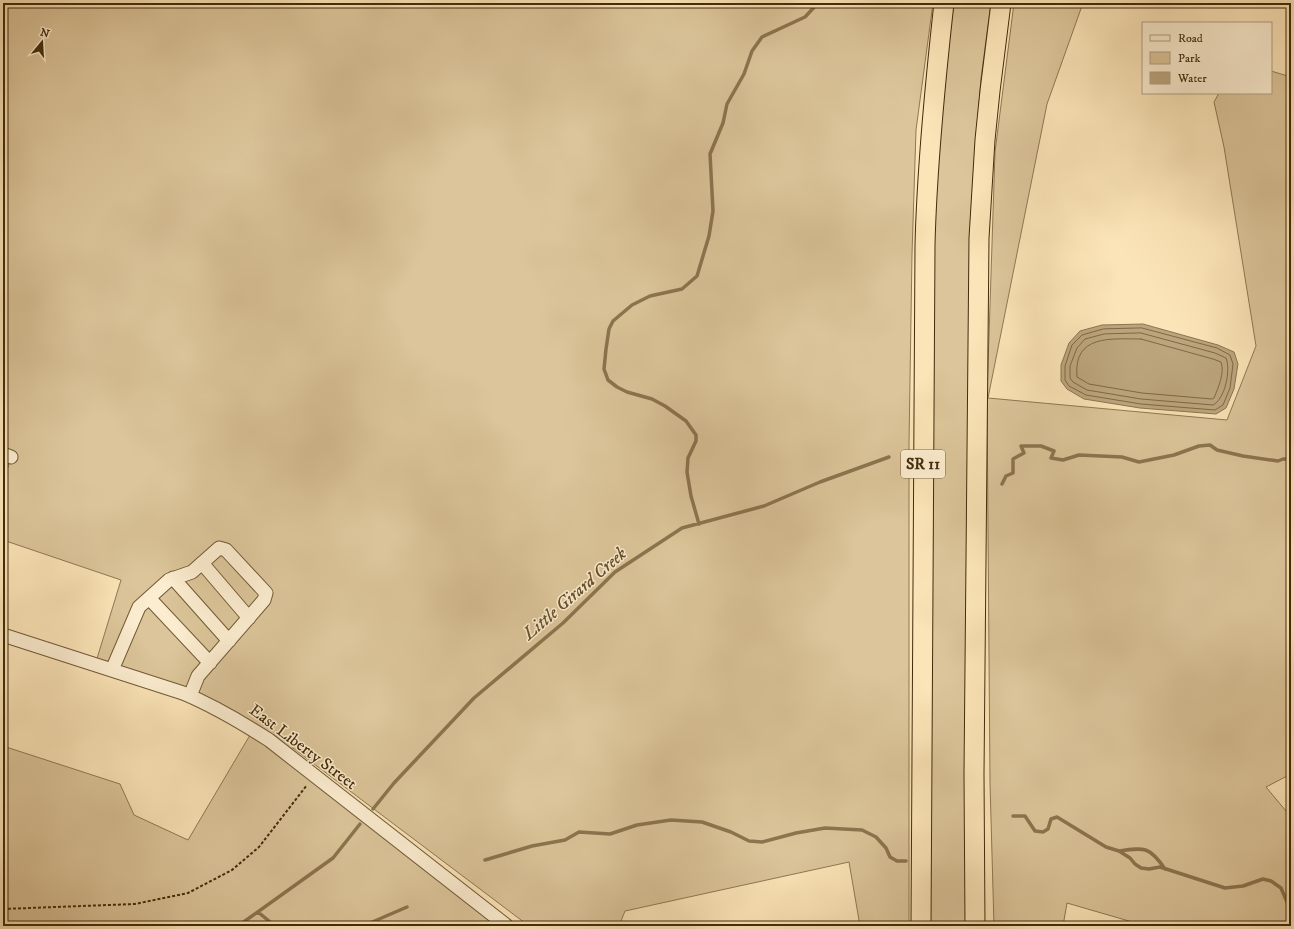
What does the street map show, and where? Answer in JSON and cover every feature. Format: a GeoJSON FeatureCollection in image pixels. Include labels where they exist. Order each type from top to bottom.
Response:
{"type":"FeatureCollection","features":[{"type":"Feature","properties":{"kind":"highway","name":"SR 11"},"geometry":{"type":"LineString","coordinates":[[921,926],[924,245],[935,83],[944,3]]}},
{"type":"Feature","properties":{"kind":"highway"},"geometry":{"type":"LineString","coordinates":[[975,925],[974,774],[979,238],[990,91],[1001,3]]}},
{"type":"Feature","properties":{"kind":"street"},"geometry":{"type":"LineString","coordinates":[[112,670],[139,606],[169,580],[192,572],[219,548],[226,550],[266,593],[264,600],[198,676],[190,696]]}},
{"type":"Feature","properties":{"kind":"street"},"geometry":{"type":"LineString","coordinates":[[202,563],[249,618]]}},
{"type":"Feature","properties":{"kind":"street"},"geometry":{"type":"LineString","coordinates":[[173,578],[229,641]]}},
{"type":"Feature","properties":{"kind":"street"},"geometry":{"type":"LineString","coordinates":[[149,598],[210,663]]}},
{"type":"Feature","properties":{"kind":"street","name":"East Liberty Street"},"geometry":{"type":"LineString","coordinates":[[3,635],[190,696],[239,721],[269,740],[507,926]]}},
{"type":"Feature","properties":{"kind":"path"},"geometry":{"type":"LineString","coordinates":[[3,909],[135,904],[188,892],[232,870],[259,847],[314,776]]}},
{"type":"Feature","properties":{"kind":"green space"},"geometry":{"type":"Polygon","coordinates":[[[3,3],[933,3],[916,130],[912,254],[909,443],[909,926],[860,926],[849,862],[625,911],[619,926],[529,926],[293,748],[285,752],[507,926],[3,926],[3,746],[120,784],[134,815],[188,840],[253,730],[239,721],[95,665],[121,580],[3,540],[3,484],[11,457],[3,454],[3,375],[6,367],[3,366],[3,3]]]}},
{"type":"Feature","properties":{"kind":"green space"},"geometry":{"type":"Polygon","coordinates":[[[954,3],[991,3],[981,78],[975,154],[967,926],[927,926],[932,252],[936,151],[947,47],[954,3]]]}},
{"type":"Feature","properties":{"kind":"green space"},"geometry":{"type":"Polygon","coordinates":[[[1014,3],[1083,3],[1047,104],[988,398],[1227,420],[1256,346],[1224,147],[1214,102],[1218,94],[1272,94],[1272,71],[1291,77],[1291,774],[1266,787],[1291,817],[1291,926],[1146,926],[1067,903],[1063,926],[994,926],[990,783],[987,398],[995,152],[1014,3]]]}},
{"type":"Feature","properties":{"kind":"water"},"geometry":{"type":"Polygon","coordinates":[[[1143,324],[1218,345],[1234,352],[1238,364],[1234,389],[1226,408],[1216,414],[1140,408],[1084,399],[1067,389],[1061,381],[1061,365],[1069,343],[1080,331],[1102,325],[1143,324]]]}},
{"type":"Feature","properties":{"kind":"waterway"},"geometry":{"type":"LineString","coordinates":[[699,524],[691,496],[687,472],[688,458],[696,441],[696,435],[686,421],[665,406],[652,399],[627,392],[608,380],[604,369],[609,329],[613,321],[632,305],[650,296],[682,289],[697,276],[709,236],[713,211],[710,154],[723,123],[727,104],[744,74],[752,51],[762,37],[805,17],[818,3]]}},
{"type":"Feature","properties":{"kind":"waterway","name":"Little Girard Creek"},"geometry":{"type":"LineString","coordinates":[[1002,484],[1006,476],[1013,473],[1013,459],[1024,453],[1021,446],[1041,446],[1054,451],[1051,458],[1063,460],[1079,455],[1122,457],[1139,462],[1174,455],[1199,446],[1210,445],[1217,450],[1243,456],[1278,461],[1283,459],[1291,459]]}},
{"type":"Feature","properties":{"kind":"waterway","name":"Little Girard Creek"},"geometry":{"type":"LineString","coordinates":[[373,809],[394,783],[474,698],[563,623],[615,572],[682,528],[764,506],[820,482],[889,457]]}},
{"type":"Feature","properties":{"kind":"waterway"},"geometry":{"type":"LineString","coordinates":[[1013,816],[1025,816],[1035,831],[1043,832],[1048,829],[1051,819],[1057,817],[1106,847],[1119,851],[1141,868],[1149,869],[1160,867],[1225,888],[1243,886],[1263,879],[1271,881],[1281,888],[1291,911]]}},
{"type":"Feature","properties":{"kind":"waterway"},"geometry":{"type":"LineString","coordinates":[[485,860],[532,846],[565,840],[579,832],[610,834],[637,825],[671,820],[702,822],[731,832],[749,841],[762,842],[796,833],[825,828],[862,830],[876,837],[886,848],[890,857],[897,861],[906,861]]}},
{"type":"Feature","properties":{"kind":"waterway","name":"Little Girard Creek"},"geometry":{"type":"LineString","coordinates":[[238,926],[333,858],[360,824]]}},
{"type":"Feature","properties":{"kind":"waterway"},"geometry":{"type":"LineString","coordinates":[[1119,851],[1135,849],[1146,850],[1155,856],[1165,869]]}},
{"type":"Feature","properties":{"kind":"waterway"},"geometry":{"type":"LineString","coordinates":[[363,926],[407,907]]}},
{"type":"Feature","properties":{"kind":"waterway"},"geometry":{"type":"LineString","coordinates":[[258,912],[275,926]]}}]}
